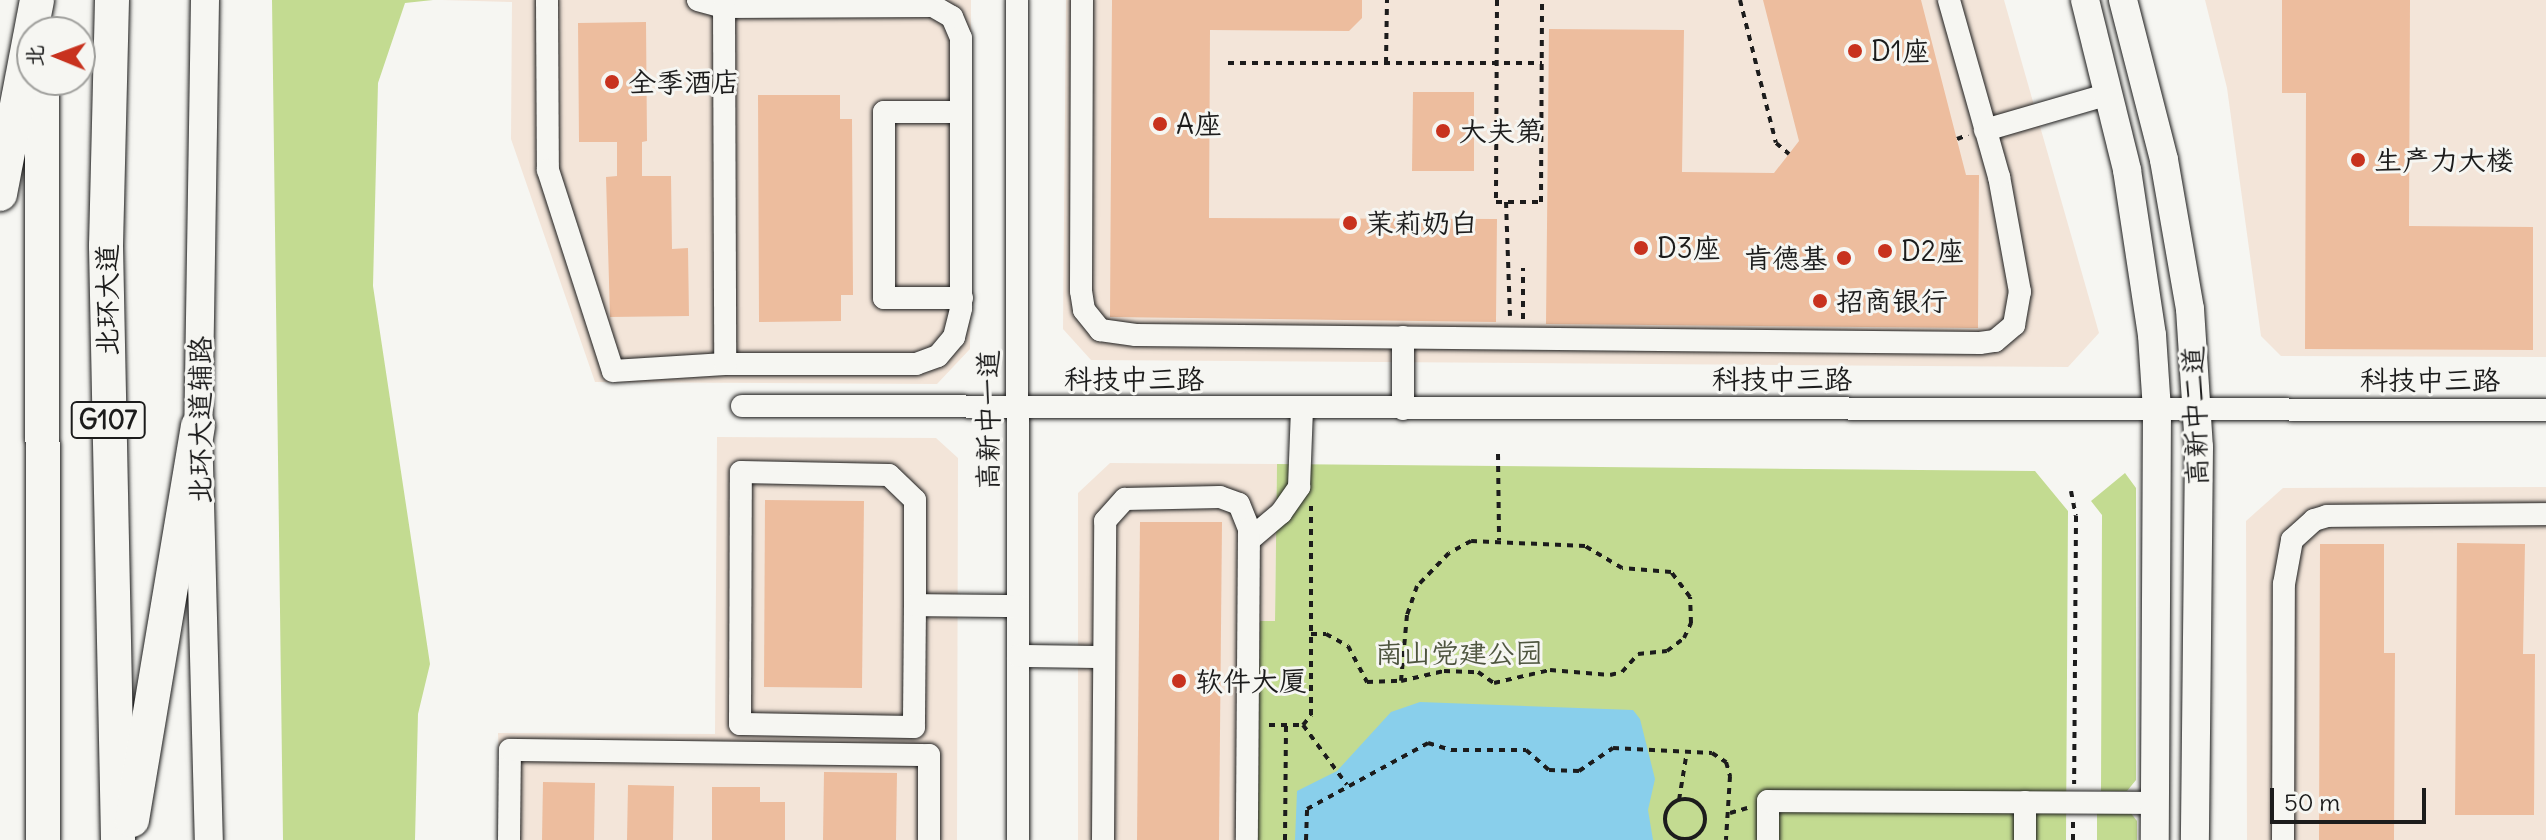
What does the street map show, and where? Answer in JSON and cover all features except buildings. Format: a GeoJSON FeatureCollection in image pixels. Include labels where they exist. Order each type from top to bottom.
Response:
{"type":"FeatureCollection","features":[{"type":"Feature","properties":{"kind":"highway"},"geometry":{"type":"LineString","coordinates":[[0,194],[37,0]]}},
{"type":"Feature","properties":{"kind":"highway","name":"北环大道"},"geometry":{"type":"LineString","coordinates":[[112,0],[106,246],[118,840]]}},
{"type":"Feature","properties":{"kind":"highway","name":"G107"},"geometry":{"type":"LineString","coordinates":[[42,96],[43,840]]}},
{"type":"Feature","properties":{"kind":"highway"},"geometry":{"type":"LineString","coordinates":[[129,840],[198,427]]}},
{"type":"Feature","properties":{"kind":"main road","name":"北环大道辅路"},"geometry":{"type":"LineString","coordinates":[[205,0],[198,427],[209,840]]}},
{"type":"Feature","properties":{"kind":"main road","name":"高新中二道"},"geometry":{"type":"LineString","coordinates":[[2085,0],[2109,94],[2145,269],[2157,410],[2155,840]]}},
{"type":"Feature","properties":{"kind":"main road","name":"高新中二道"},"geometry":{"type":"LineString","coordinates":[[2123,0],[2181,241],[2198,410],[2195,840]]}},
{"type":"Feature","properties":{"kind":"street"},"geometry":{"type":"LineString","coordinates":[[547,0],[548,170],[613,371],[725,364],[929,361],[954,337],[962,298],[959,28],[933,3],[724,7],[698,0]]}},
{"type":"Feature","properties":{"kind":"street","name":"高新中一道"},"geometry":{"type":"LineString","coordinates":[[1017,0],[1018,840]]}},
{"type":"Feature","properties":{"kind":"street"},"geometry":{"type":"LineString","coordinates":[[1082,0],[1081,291],[1090,322],[1100,330],[1136,335],[1995,341],[2014,325],[2020,292],[1985,130],[1949,0]]}},
{"type":"Feature","properties":{"kind":"street"},"geometry":{"type":"LineString","coordinates":[[724,7],[725,364]]}},
{"type":"Feature","properties":{"kind":"street"},"geometry":{"type":"LineString","coordinates":[[1985,130],[2109,94]]}},
{"type":"Feature","properties":{"kind":"street"},"geometry":{"type":"LineString","coordinates":[[961,112],[884,112],[884,298],[962,298]]}},
{"type":"Feature","properties":{"kind":"street"},"geometry":{"type":"LineString","coordinates":[[1403,337],[1403,409]]}},
{"type":"Feature","properties":{"kind":"street","name":"科技中三路"},"geometry":{"type":"LineString","coordinates":[[742,406],[2546,410]]}},
{"type":"Feature","properties":{"kind":"street"},"geometry":{"type":"LineString","coordinates":[[1249,540],[1281,513],[1299,487],[1302,409]]}},
{"type":"Feature","properties":{"kind":"street"},"geometry":{"type":"LineString","coordinates":[[741,472],[889,475],[915,500],[915,605],[914,727],[740,724],[741,472]]}},
{"type":"Feature","properties":{"kind":"street"},"geometry":{"type":"LineString","coordinates":[[1103,840],[1104,532],[1116,504],[1137,497],[1230,499],[1247,515],[1247,840]]}},
{"type":"Feature","properties":{"kind":"street"},"geometry":{"type":"LineString","coordinates":[[2283,840],[2284,584],[2292,540],[2314,520],[2327,516],[2546,514]]}},
{"type":"Feature","properties":{"kind":"street"},"geometry":{"type":"LineString","coordinates":[[915,605],[1018,606]]}},
{"type":"Feature","properties":{"kind":"street"},"geometry":{"type":"LineString","coordinates":[[1018,656],[1104,657]]}},
{"type":"Feature","properties":{"kind":"street"},"geometry":{"type":"LineString","coordinates":[[509,840],[510,750],[929,755],[929,840]]}},
{"type":"Feature","properties":{"kind":"street"},"geometry":{"type":"LineString","coordinates":[[1768,840],[1768,801],[2156,803]]}},
{"type":"Feature","properties":{"kind":"street"},"geometry":{"type":"LineString","coordinates":[[2025,802],[2025,840]]}},
{"type":"Feature","properties":{"kind":"path"},"geometry":{"type":"LineString","coordinates":[[1386,63],[1387,0]]}},
{"type":"Feature","properties":{"kind":"path"},"geometry":{"type":"LineString","coordinates":[[1497,0],[1496,202],[1541,202],[1542,0]]}},
{"type":"Feature","properties":{"kind":"path"},"geometry":{"type":"LineString","coordinates":[[1740,0],[1776,143],[1789,154]]}},
{"type":"Feature","properties":{"kind":"path"},"geometry":{"type":"LineString","coordinates":[[1228,63],[1542,63]]}},
{"type":"Feature","properties":{"kind":"path"},"geometry":{"type":"LineString","coordinates":[[1506,202],[1506,316]]}},
{"type":"Feature","properties":{"kind":"path"},"geometry":{"type":"LineString","coordinates":[[1523,268],[1523,338]]}},
{"type":"Feature","properties":{"kind":"path"},"geometry":{"type":"LineString","coordinates":[[1498,454],[1499,540]]}},
{"type":"Feature","properties":{"kind":"path"},"geometry":{"type":"LineString","coordinates":[[2071,491],[2076,516],[2073,840]]}},
{"type":"Feature","properties":{"kind":"path"},"geometry":{"type":"LineString","coordinates":[[1303,725],[1311,715],[1311,498]]}},
{"type":"Feature","properties":{"kind":"path"},"geometry":{"type":"LineString","coordinates":[[1311,634],[1326,634],[1348,646],[1367,682],[1401,681],[1444,671],[1481,672],[1494,683],[1550,670],[1610,675],[1622,672],[1638,654],[1667,651],[1687,635],[1690,597],[1671,572],[1622,568],[1578,544],[1499,540],[1460,545],[1417,586],[1407,615],[1401,681]]}},
{"type":"Feature","properties":{"kind":"path"},"geometry":{"type":"LineString","coordinates":[[1248,725],[1303,725]]}},
{"type":"Feature","properties":{"kind":"path"},"geometry":{"type":"LineString","coordinates":[[1285,840],[1286,725]]}},
{"type":"Feature","properties":{"kind":"path"},"geometry":{"type":"LineString","coordinates":[[1303,725],[1347,785]]}},
{"type":"Feature","properties":{"kind":"path"},"geometry":{"type":"LineString","coordinates":[[1306,840],[1307,809],[1428,743],[1451,750],[1526,750],[1549,770],[1579,771],[1613,748],[1687,750],[1720,756],[1729,768],[1726,840]]}},
{"type":"Feature","properties":{"kind":"path"},"geometry":{"type":"LineString","coordinates":[[1679,800],[1691,800],[1704,812],[1703,829],[1688,840],[1676,837],[1666,823],[1667,812],[1679,800],[1687,750]]}},
{"type":"Feature","properties":{"kind":"shaded area"},"geometry":{"type":"Polygon","coordinates":[[[442,0],[971,0],[970,349],[937,384],[595,382],[511,139],[512,2],[442,0]]]}},
{"type":"Feature","properties":{"kind":"shaded area"},"geometry":{"type":"Polygon","coordinates":[[[1066,0],[2004,0],[2099,333],[2068,367],[1091,360],[1063,329],[1066,0]]]}},
{"type":"Feature","properties":{"kind":"shaded area"},"geometry":{"type":"Polygon","coordinates":[[[2205,0],[2546,0],[2546,357],[2281,356],[2261,336],[2227,88],[2205,0]]]}},
{"type":"Feature","properties":{"kind":"shaded area"},"geometry":{"type":"Polygon","coordinates":[[[717,437],[936,438],[958,458],[957,840],[503,840],[498,733],[715,734],[717,437]]]}},
{"type":"Feature","properties":{"kind":"shaded area"},"geometry":{"type":"Polygon","coordinates":[[[1110,463],[1277,464],[1275,621],[1260,621],[1258,840],[1078,840],[1078,493],[1110,463]]]}},
{"type":"Feature","properties":{"kind":"shaded area"},"geometry":{"type":"Polygon","coordinates":[[[2546,487],[2546,840],[2247,840],[2246,521],[2283,488],[2546,487]]]}},
{"type":"Feature","properties":{"kind":"green space"},"geometry":{"type":"Polygon","coordinates":[[[272,0],[433,0],[405,3],[378,83],[373,286],[430,664],[418,714],[415,840],[283,840],[272,0]]]}},
{"type":"Feature","properties":{"kind":"green space","name":"南山党建公园"},"geometry":{"type":"Polygon","coordinates":[[[1277,464],[2035,471],[2068,511],[2066,840],[1258,840],[1260,621],[1275,621],[1277,464]]]}},
{"type":"Feature","properties":{"kind":"green space"},"geometry":{"type":"Polygon","coordinates":[[[2125,473],[2136,488],[2136,780],[2127,791],[2101,791],[2102,515],[2091,501],[2125,473]]]}},
{"type":"Feature","properties":{"kind":"green space"},"geometry":{"type":"Polygon","coordinates":[[[2127,808],[2137,821],[2137,840],[2097,840],[2097,809],[2127,808]]]}},
{"type":"Feature","properties":{"kind":"water"},"geometry":{"type":"Polygon","coordinates":[[[1420,702],[1633,710],[1640,719],[1655,779],[1648,810],[1653,840],[1295,840],[1297,791],[1337,771],[1391,712],[1420,702]]]}},
{"type":"Feature","properties":{"kind":"place","name":"D1座"},"geometry":{"type":"Point","coordinates":[1855,51]}},
{"type":"Feature","properties":{"kind":"place","name":"全季酒店"},"geometry":{"type":"Point","coordinates":[612,82]}},
{"type":"Feature","properties":{"kind":"place","name":"A座"},"geometry":{"type":"Point","coordinates":[1160,124]}},
{"type":"Feature","properties":{"kind":"place","name":"大夫第"},"geometry":{"type":"Point","coordinates":[1443,131]}},
{"type":"Feature","properties":{"kind":"place","name":"生产力大楼"},"geometry":{"type":"Point","coordinates":[2358,160]}},
{"type":"Feature","properties":{"kind":"place","name":"茉莉奶白"},"geometry":{"type":"Point","coordinates":[1350,223]}},
{"type":"Feature","properties":{"kind":"place","name":"D3座"},"geometry":{"type":"Point","coordinates":[1641,248]}},
{"type":"Feature","properties":{"kind":"place","name":"D2座"},"geometry":{"type":"Point","coordinates":[1885,251]}},
{"type":"Feature","properties":{"kind":"place","name":"肯德基"},"geometry":{"type":"Point","coordinates":[1844,258]}},
{"type":"Feature","properties":{"kind":"place","name":"招商银行"},"geometry":{"type":"Point","coordinates":[1820,301]}},
{"type":"Feature","properties":{"kind":"place","name":"软件大厦"},"geometry":{"type":"Point","coordinates":[1179,681]}}]}
